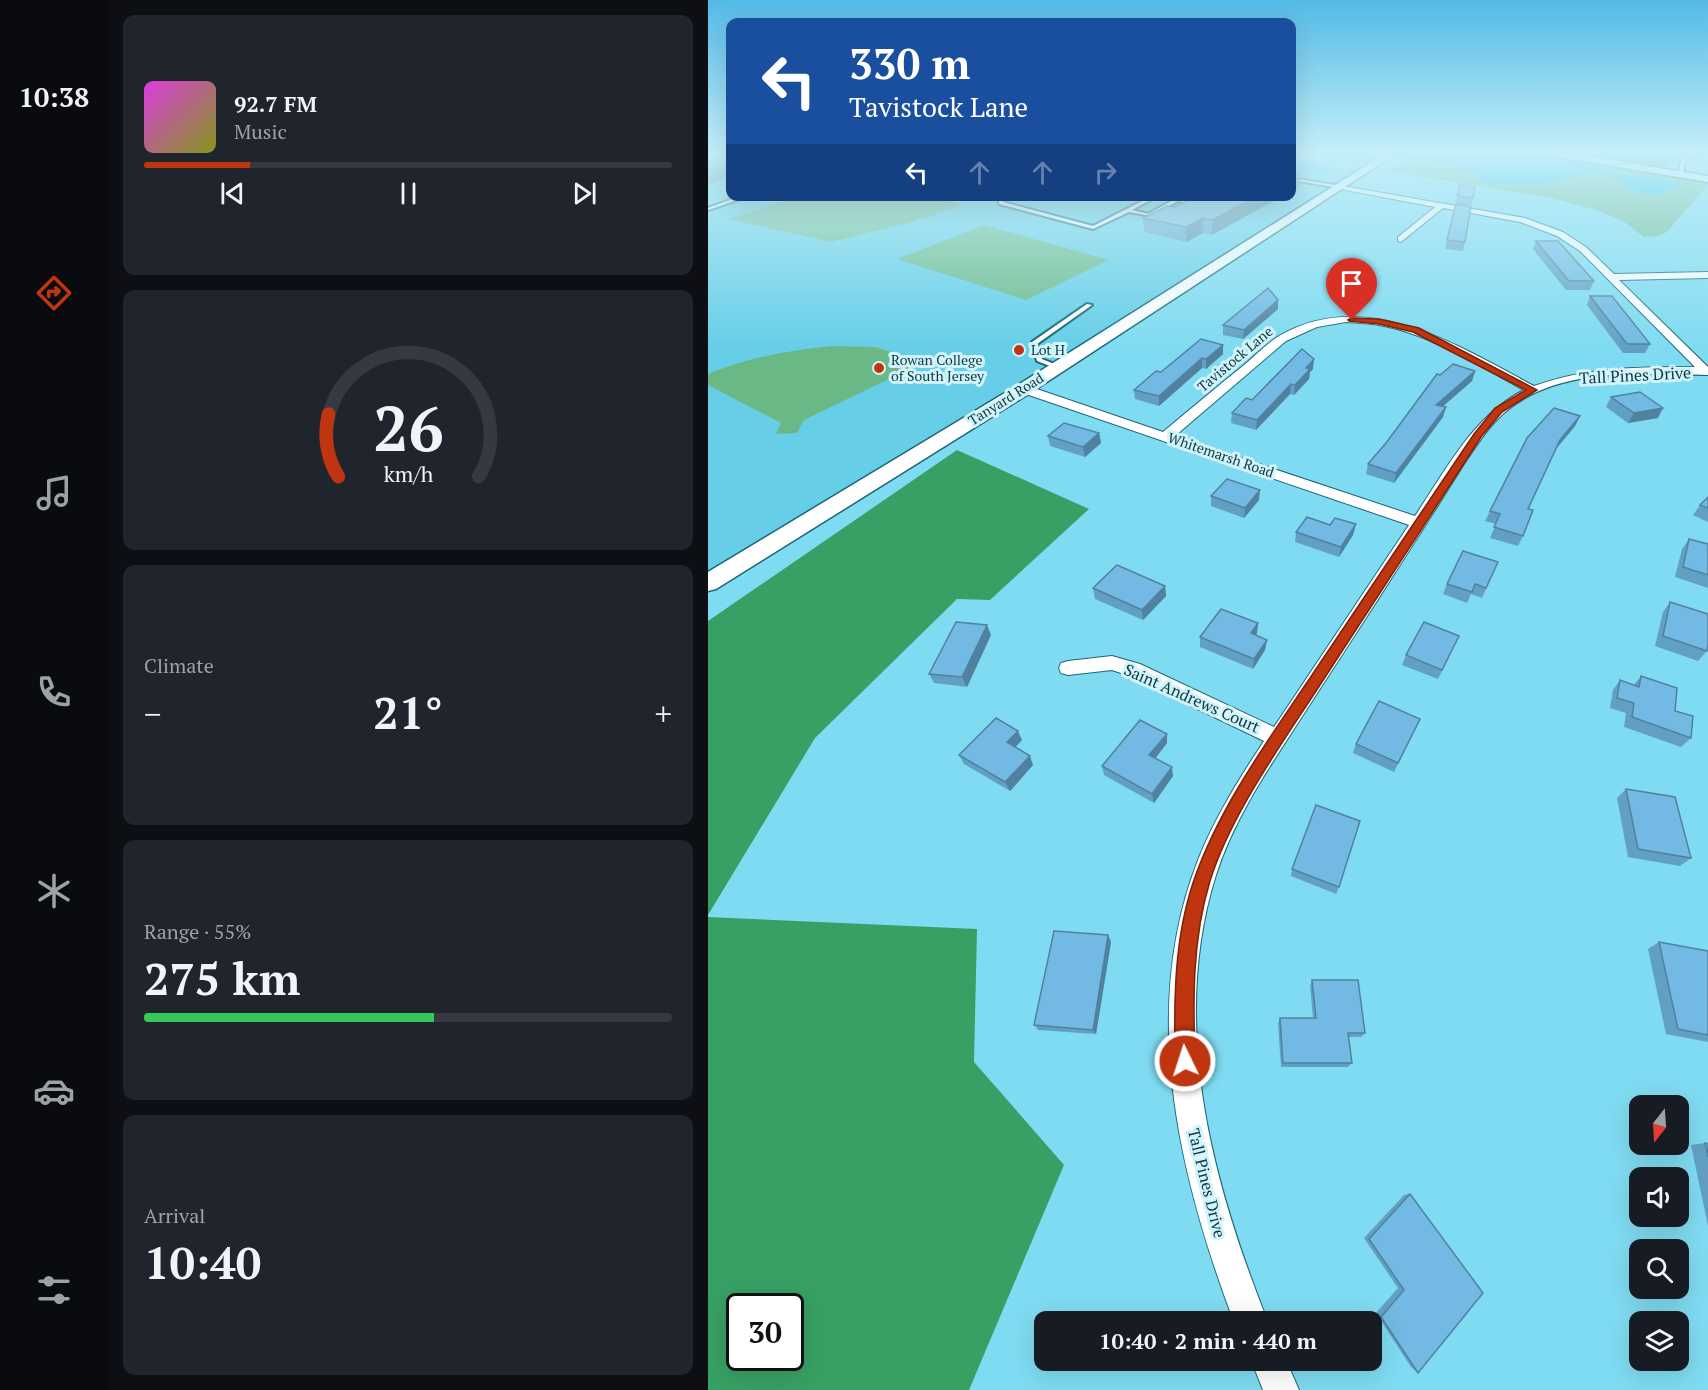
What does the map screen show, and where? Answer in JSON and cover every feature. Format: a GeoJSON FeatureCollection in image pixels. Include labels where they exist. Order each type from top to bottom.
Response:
{"type":"FeatureCollection","features":[{"type":"Feature","properties":{"kind":"street","name":"Tanyard Road"},"geometry":{"type":"LineString","coordinates":[[708,584],[1293,218]]}},
{"type":"Feature","properties":{"kind":"street"},"geometry":{"type":"LineString","coordinates":[[1401,239],[1427,218]]}},
{"type":"Feature","properties":{"kind":"street"},"geometry":{"type":"LineString","coordinates":[[1510,218],[1560,234],[1583,249],[1707,371]]}},
{"type":"Feature","properties":{"kind":"street"},"geometry":{"type":"LineString","coordinates":[[1611,277],[1708,275]]}},
{"type":"Feature","properties":{"kind":"street","name":"Tavistock Lane"},"geometry":{"type":"LineString","coordinates":[[1166,436],[1282,339],[1300,329],[1327,321],[1379,321],[1416,330],[1533,390]]}},
{"type":"Feature","properties":{"kind":"street","name":"Tall Pines Drive"},"geometry":{"type":"LineString","coordinates":[[1247,1311],[1226,1258],[1197,1159],[1183,1038],[1183,994],[1187,951],[1202,882],[1222,832],[1278,738],[1491,418],[1508,403],[1533,390],[1556,382],[1593,375],[1707,371]]}},
{"type":"Feature","properties":{"kind":"street","name":"Whitemarsh Road"},"geometry":{"type":"LineString","coordinates":[[1024,388],[1419,523]]}},
{"type":"Feature","properties":{"kind":"street","name":"Saint Andrews Court"},"geometry":{"type":"LineString","coordinates":[[1068,668],[1112,663],[1133,669],[1278,738]]}},
{"type":"Feature","properties":{"kind":"street"},"geometry":{"type":"LineString","coordinates":[[1273,1371],[1281,1390]]}},
{"type":"Feature","properties":{"kind":"lane"},"geometry":{"type":"LineString","coordinates":[[1056,218],[1093,228],[1114,218]]}},
{"type":"Feature","properties":{"kind":"lane"},"geometry":{"type":"LineString","coordinates":[[1057,367],[1039,360],[1034,343],[1089,306]]}},
{"type":"Feature","properties":{"kind":"shaded area","name":"Rowan College of South Jersey"},"geometry":{"type":"Polygon","coordinates":[[[708,218],[1289,218],[708,584],[708,218]]]}},
{"type":"Feature","properties":{"kind":"green space"},"geometry":{"type":"Polygon","coordinates":[[[732,218],[924,218],[831,242],[729,219],[732,218]]]}},
{"type":"Feature","properties":{"kind":"green space"},"geometry":{"type":"Polygon","coordinates":[[[1615,218],[1679,218],[1667,232],[1644,237],[1615,218]]]}},
{"type":"Feature","properties":{"kind":"green space"},"geometry":{"type":"Polygon","coordinates":[[[984,225],[1109,260],[1026,300],[897,259],[984,225]]]}},
{"type":"Feature","properties":{"kind":"green space"},"geometry":{"type":"Polygon","coordinates":[[[832,346],[875,347],[924,362],[804,420],[797,433],[776,434],[781,423],[708,385],[708,374],[739,363],[832,346]]]}},
{"type":"Feature","properties":{"kind":"green space"},"geometry":{"type":"Polygon","coordinates":[[[957,450],[1089,509],[990,600],[957,599],[815,738],[708,915],[708,621],[957,450]]]}},
{"type":"Feature","properties":{"kind":"green space"},"geometry":{"type":"Polygon","coordinates":[[[708,917],[977,929],[974,1062],[1064,1165],[969,1390],[708,1390],[708,917]]]}},
{"type":"Feature","properties":{"kind":"building"},"geometry":{"type":"Polygon","coordinates":[[[1143,218],[1216,218],[1212,220],[1203,218],[1186,227],[1143,218]]]}},
{"type":"Feature","properties":{"kind":"building"},"geometry":{"type":"Polygon","coordinates":[[[1453,218],[1469,218],[1465,242],[1447,240],[1453,218]]]}},
{"type":"Feature","properties":{"kind":"building"},"geometry":{"type":"Polygon","coordinates":[[[1536,241],[1558,241],[1594,281],[1569,281],[1536,241]]]}},
{"type":"Feature","properties":{"kind":"building"},"geometry":{"type":"Polygon","coordinates":[[[1268,288],[1278,300],[1244,330],[1223,325],[1268,288]]]}},
{"type":"Feature","properties":{"kind":"building"},"geometry":{"type":"Polygon","coordinates":[[[1590,296],[1612,296],[1650,344],[1627,344],[1590,296]]]}},
{"type":"Feature","properties":{"kind":"building"},"geometry":{"type":"Polygon","coordinates":[[[1201,339],[1223,345],[1206,359],[1202,358],[1159,396],[1134,390],[1156,371],[1161,372],[1201,339]]]}},
{"type":"Feature","properties":{"kind":"building"},"geometry":{"type":"Polygon","coordinates":[[[1302,349],[1314,359],[1306,368],[1310,369],[1295,385],[1291,384],[1257,420],[1232,413],[1246,398],[1252,400],[1302,349]]]}},
{"type":"Feature","properties":{"kind":"building"},"geometry":{"type":"Polygon","coordinates":[[[1453,364],[1475,371],[1436,405],[1446,407],[1396,473],[1368,464],[1437,374],[1440,375],[1453,364]]]}},
{"type":"Feature","properties":{"kind":"building"},"geometry":{"type":"Polygon","coordinates":[[[1640,392],[1663,408],[1634,413],[1611,397],[1640,392]]]}},
{"type":"Feature","properties":{"kind":"building"},"geometry":{"type":"Polygon","coordinates":[[[1554,408],[1580,416],[1560,440],[1528,509],[1533,510],[1523,536],[1494,527],[1500,514],[1490,511],[1527,438],[1554,408]]]}},
{"type":"Feature","properties":{"kind":"building"},"geometry":{"type":"Polygon","coordinates":[[[1064,423],[1099,433],[1083,447],[1048,436],[1064,423]]]}},
{"type":"Feature","properties":{"kind":"building"},"geometry":{"type":"Polygon","coordinates":[[[1227,479],[1260,490],[1245,508],[1211,496],[1227,479]]]}},
{"type":"Feature","properties":{"kind":"building"},"geometry":{"type":"Polygon","coordinates":[[[1708,497],[1708,508],[1700,505],[1708,497]]]}},
{"type":"Feature","properties":{"kind":"building"},"geometry":{"type":"Polygon","coordinates":[[[1307,517],[1330,525],[1335,518],[1356,524],[1341,547],[1296,532],[1307,517]]]}},
{"type":"Feature","properties":{"kind":"building"},"geometry":{"type":"Polygon","coordinates":[[[1689,539],[1708,544],[1708,575],[1683,567],[1689,539]]]}},
{"type":"Feature","properties":{"kind":"building"},"geometry":{"type":"Polygon","coordinates":[[[1463,551],[1498,562],[1486,588],[1475,584],[1472,592],[1447,584],[1463,551]]]}},
{"type":"Feature","properties":{"kind":"building"},"geometry":{"type":"Polygon","coordinates":[[[1117,565],[1165,586],[1142,610],[1093,588],[1117,565]]]}},
{"type":"Feature","properties":{"kind":"building"},"geometry":{"type":"Polygon","coordinates":[[[1670,602],[1708,614],[1707,651],[1663,636],[1670,602]]]}},
{"type":"Feature","properties":{"kind":"building"},"geometry":{"type":"Polygon","coordinates":[[[1221,609],[1258,623],[1251,633],[1267,640],[1254,659],[1200,637],[1221,609]]]}},
{"type":"Feature","properties":{"kind":"building"},"geometry":{"type":"Polygon","coordinates":[[[956,622],[987,625],[962,677],[929,674],[956,622]]]}},
{"type":"Feature","properties":{"kind":"building"},"geometry":{"type":"Polygon","coordinates":[[[1424,622],[1459,636],[1442,670],[1406,655],[1424,622]]]}},
{"type":"Feature","properties":{"kind":"building"},"geometry":{"type":"Polygon","coordinates":[[[1641,676],[1677,688],[1675,711],[1693,716],[1691,738],[1632,717],[1634,703],[1617,698],[1620,680],[1639,687],[1641,676]]]}},
{"type":"Feature","properties":{"kind":"building"},"geometry":{"type":"Polygon","coordinates":[[[1379,701],[1420,719],[1398,763],[1356,744],[1379,701]]]}},
{"type":"Feature","properties":{"kind":"building"},"geometry":{"type":"Polygon","coordinates":[[[996,718],[1018,731],[1007,742],[1030,756],[1005,782],[959,755],[996,718]]]}},
{"type":"Feature","properties":{"kind":"building"},"geometry":{"type":"Polygon","coordinates":[[[1140,720],[1167,734],[1149,755],[1172,767],[1152,794],[1102,766],[1140,720]]]}},
{"type":"Feature","properties":{"kind":"building"},"geometry":{"type":"Polygon","coordinates":[[[1626,789],[1675,797],[1691,858],[1638,849],[1626,789]]]}},
{"type":"Feature","properties":{"kind":"building"},"geometry":{"type":"Polygon","coordinates":[[[1316,805],[1360,821],[1339,887],[1292,869],[1316,805]]]}},
{"type":"Feature","properties":{"kind":"building"},"geometry":{"type":"Polygon","coordinates":[[[1054,931],[1108,935],[1093,1030],[1034,1025],[1054,931]]]}},
{"type":"Feature","properties":{"kind":"building"},"geometry":{"type":"Polygon","coordinates":[[[1659,942],[1708,951],[1708,1035],[1678,1029],[1659,942]]]}},
{"type":"Feature","properties":{"kind":"building"},"geometry":{"type":"Polygon","coordinates":[[[1312,980],[1358,980],[1365,1033],[1348,1033],[1352,1063],[1283,1063],[1280,1018],[1316,1018],[1312,980]]]}},
{"type":"Feature","properties":{"kind":"building"},"geometry":{"type":"Polygon","coordinates":[[[1410,1194],[1483,1293],[1418,1373],[1382,1319],[1404,1290],[1369,1239],[1410,1194]]]}},
{"type":"Feature","properties":{"kind":"place","name":"Lot H"},"geometry":{"type":"Point","coordinates":[1019,350]}},
{"type":"Feature","properties":{"kind":"place","name":"Rowan College of South Jersey"},"geometry":{"type":"Point","coordinates":[879,368]}},
{"type":"Feature","properties":{"kind":"route"},"geometry":{"type":"LineString","coordinates":[[1185,1061],[1183,994],[1187,951],[1202,882],[1222,832],[1278,738],[1478,436],[1499,410],[1533,390],[1416,330],[1379,321],[1352,320]]}}]}
